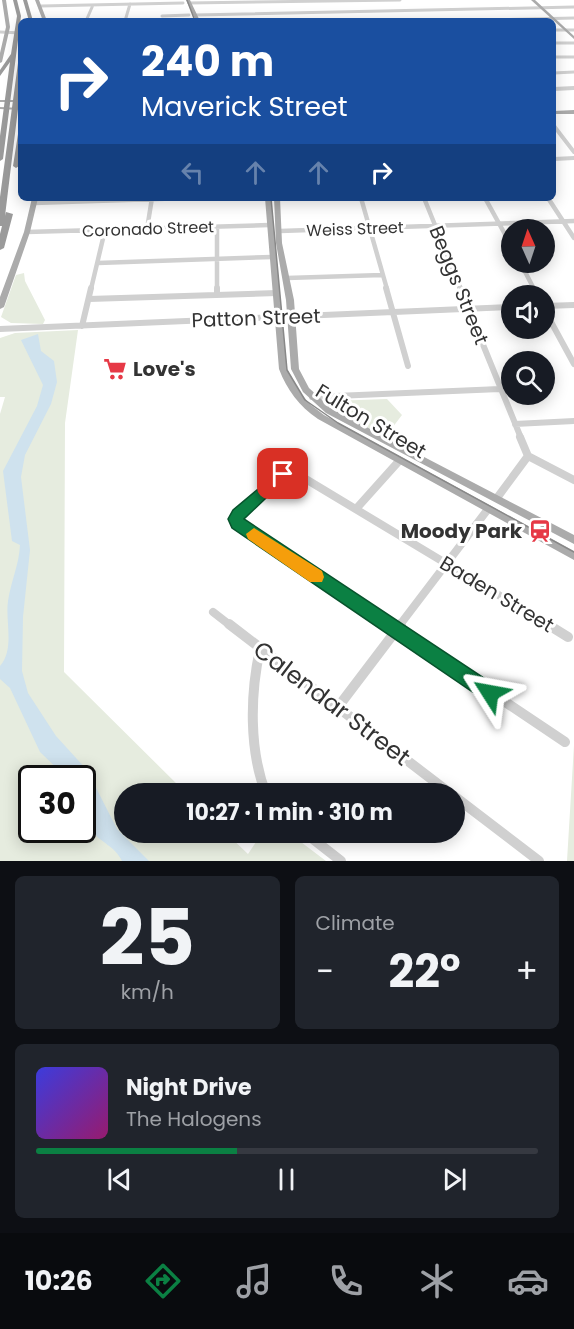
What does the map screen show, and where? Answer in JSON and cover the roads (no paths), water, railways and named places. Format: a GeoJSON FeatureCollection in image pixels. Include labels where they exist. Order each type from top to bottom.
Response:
{"type":"FeatureCollection","features":[{"type":"Feature","properties":{"kind":"highway"},"geometry":{"type":"LineString","coordinates":[[15,0],[20,18]]}},
{"type":"Feature","properties":{"kind":"highway"},"geometry":{"type":"LineString","coordinates":[[20,0],[24,18]]}},
{"type":"Feature","properties":{"kind":"highway"},"geometry":{"type":"LineString","coordinates":[[25,0],[30,18]]}},
{"type":"Feature","properties":{"kind":"highway"},"geometry":{"type":"LineString","coordinates":[[0,159],[1,108],[9,98],[18,40]]}},
{"type":"Feature","properties":{"kind":"highway"},"geometry":{"type":"LineString","coordinates":[[0,74],[16,47]]}},
{"type":"Feature","properties":{"kind":"highway"},"geometry":{"type":"LineString","coordinates":[[0,224],[18,113]]}},
{"type":"Feature","properties":{"kind":"highway"},"geometry":{"type":"LineString","coordinates":[[0,248],[7,226],[18,155]]}},
{"type":"Feature","properties":{"kind":"highway"},"geometry":{"type":"LineString","coordinates":[[15,176],[18,172]]}},
{"type":"Feature","properties":{"kind":"main road"},"geometry":{"type":"LineString","coordinates":[[0,62],[7,32],[7,7],[4,0]]}},
{"type":"Feature","properties":{"kind":"main road"},"geometry":{"type":"LineString","coordinates":[[37,0],[44,18]]}},
{"type":"Feature","properties":{"kind":"main road"},"geometry":{"type":"LineString","coordinates":[[527,0],[549,18]]}},
{"type":"Feature","properties":{"kind":"main road"},"geometry":{"type":"LineString","coordinates":[[533,0],[549,18]]}},
{"type":"Feature","properties":{"kind":"main road"},"geometry":{"type":"LineString","coordinates":[[183,2],[190,18]]}},
{"type":"Feature","properties":{"kind":"main road"},"geometry":{"type":"LineString","coordinates":[[189,2],[196,18]]}},
{"type":"Feature","properties":{"kind":"main road"},"geometry":{"type":"LineString","coordinates":[[556,23],[565,30],[574,42]]}},
{"type":"Feature","properties":{"kind":"main road"},"geometry":{"type":"LineString","coordinates":[[556,30],[574,42]]}},
{"type":"Feature","properties":{"kind":"main road"},"geometry":{"type":"LineString","coordinates":[[7,32],[18,33]]}},
{"type":"Feature","properties":{"kind":"main road"},"geometry":{"type":"LineString","coordinates":[[7,32],[18,33]]}},
{"type":"Feature","properties":{"kind":"main road"},"geometry":{"type":"LineString","coordinates":[[1,108],[18,107]]}},
{"type":"Feature","properties":{"kind":"main road"},"geometry":{"type":"LineString","coordinates":[[1,108],[18,107]]}},
{"type":"Feature","properties":{"kind":"main road"},"geometry":{"type":"LineString","coordinates":[[556,111],[574,110]]}},
{"type":"Feature","properties":{"kind":"main road"},"geometry":{"type":"LineString","coordinates":[[0,307],[27,232],[34,201]]}},
{"type":"Feature","properties":{"kind":"main road","name":"Fulton Street"},"geometry":{"type":"LineString","coordinates":[[268,201],[283,369],[290,385],[302,402],[321,417],[574,556]]}},
{"type":"Feature","properties":{"kind":"main road","name":"Fulton Street"},"geometry":{"type":"LineString","coordinates":[[277,201],[295,369],[312,397],[339,417],[574,540]]}},
{"type":"Feature","properties":{"kind":"street"},"geometry":{"type":"LineString","coordinates":[[360,0],[369,18]]}},
{"type":"Feature","properties":{"kind":"street"},"geometry":{"type":"LineString","coordinates":[[189,2],[400,0]]}},
{"type":"Feature","properties":{"kind":"street"},"geometry":{"type":"LineString","coordinates":[[40,6],[183,2]]}},
{"type":"Feature","properties":{"kind":"street"},"geometry":{"type":"LineString","coordinates":[[126,18],[130,4]]}},
{"type":"Feature","properties":{"kind":"street"},"geometry":{"type":"LineString","coordinates":[[87,18],[93,5]]}},
{"type":"Feature","properties":{"kind":"street"},"geometry":{"type":"LineString","coordinates":[[0,7],[7,7]]}},
{"type":"Feature","properties":{"kind":"street"},"geometry":{"type":"LineString","coordinates":[[195,15],[574,7]]}},
{"type":"Feature","properties":{"kind":"street"},"geometry":{"type":"LineString","coordinates":[[161,17],[189,15]]}},
{"type":"Feature","properties":{"kind":"street"},"geometry":{"type":"LineString","coordinates":[[556,19],[574,18]]}},
{"type":"Feature","properties":{"kind":"street"},"geometry":{"type":"LineString","coordinates":[[556,30],[574,30]]}},
{"type":"Feature","properties":{"kind":"street"},"geometry":{"type":"LineString","coordinates":[[0,32],[7,32]]}},
{"type":"Feature","properties":{"kind":"street"},"geometry":{"type":"LineString","coordinates":[[556,43],[574,42]]}},
{"type":"Feature","properties":{"kind":"street"},"geometry":{"type":"LineString","coordinates":[[556,57],[574,57]]}},
{"type":"Feature","properties":{"kind":"street"},"geometry":{"type":"LineString","coordinates":[[556,73],[574,72]]}},
{"type":"Feature","properties":{"kind":"street"},"geometry":{"type":"LineString","coordinates":[[556,88],[574,88]]}},
{"type":"Feature","properties":{"kind":"street"},"geometry":{"type":"LineString","coordinates":[[556,129],[574,152]]}},
{"type":"Feature","properties":{"kind":"street"},"geometry":{"type":"LineString","coordinates":[[556,159],[574,158]]}},
{"type":"Feature","properties":{"kind":"street"},"geometry":{"type":"LineString","coordinates":[[40,201],[82,201]]}},
{"type":"Feature","properties":{"kind":"street"},"geometry":{"type":"LineString","coordinates":[[147,229],[152,201]]}},
{"type":"Feature","properties":{"kind":"street"},"geometry":{"type":"LineString","coordinates":[[362,201],[408,366]]}},
{"type":"Feature","properties":{"kind":"street","name":"Beggs Street"},"geometry":{"type":"LineString","coordinates":[[425,201],[528,456]]}},
{"type":"Feature","properties":{"kind":"street"},"geometry":{"type":"LineString","coordinates":[[487,201],[501,228]]}},
{"type":"Feature","properties":{"kind":"street"},"geometry":{"type":"LineString","coordinates":[[550,201],[574,238]]}},
{"type":"Feature","properties":{"kind":"street","name":"Weiss Street"},"geometry":{"type":"LineString","coordinates":[[280,231],[574,221]]}},
{"type":"Feature","properties":{"kind":"street","name":"Coronado Street"},"geometry":{"type":"LineString","coordinates":[[27,232],[269,225]]}},
{"type":"Feature","properties":{"kind":"street"},"geometry":{"type":"LineString","coordinates":[[217,227],[217,295]]}},
{"type":"Feature","properties":{"kind":"street"},"geometry":{"type":"LineString","coordinates":[[82,326],[105,230]]}},
{"type":"Feature","properties":{"kind":"street"},"geometry":{"type":"LineString","coordinates":[[98,262],[272,257]]}},
{"type":"Feature","properties":{"kind":"street"},"geometry":{"type":"LineString","coordinates":[[287,278],[382,275]]}},
{"type":"Feature","properties":{"kind":"street"},"geometry":{"type":"LineString","coordinates":[[89,299],[277,293]]}},
{"type":"Feature","properties":{"kind":"street"},"geometry":{"type":"LineString","coordinates":[[555,306],[574,305]]}},
{"type":"Feature","properties":{"kind":"street","name":"Patton Street"},"geometry":{"type":"LineString","coordinates":[[0,328],[501,308]]}},
{"type":"Feature","properties":{"kind":"street"},"geometry":{"type":"LineString","coordinates":[[555,328],[574,364]]}},
{"type":"Feature","properties":{"kind":"street"},"geometry":{"type":"LineString","coordinates":[[312,397],[500,389]]}},
{"type":"Feature","properties":{"kind":"street"},"geometry":{"type":"LineString","coordinates":[[515,424],[574,421]]}},
{"type":"Feature","properties":{"kind":"street"},"geometry":{"type":"LineString","coordinates":[[497,498],[528,456],[574,480]]}},
{"type":"Feature","properties":{"kind":"street"},"geometry":{"type":"LineString","coordinates":[[356,508],[399,461]]}},
{"type":"Feature","properties":{"kind":"street","name":"Baden Street"},"geometry":{"type":"LineString","coordinates":[[396,631],[238,524],[236,519],[238,514],[283,474],[291,471],[568,637]]}},
{"type":"Feature","properties":{"kind":"street"},"geometry":{"type":"LineString","coordinates":[[338,707],[488,509]]}},
{"type":"Feature","properties":{"kind":"street","name":"Calendar Street"},"geometry":{"type":"LineString","coordinates":[[213,612],[437,783]]}},
{"type":"Feature","properties":{"kind":"street"},"geometry":{"type":"LineString","coordinates":[[396,631],[565,742]]}},
{"type":"Feature","properties":{"kind":"street"},"geometry":{"type":"LineString","coordinates":[[260,649],[254,668],[256,758],[260,783]]}},
{"type":"Feature","properties":{"kind":"street"},"geometry":{"type":"LineString","coordinates":[[465,805],[532,859]]}},
{"type":"Feature","properties":{"kind":"street"},"geometry":{"type":"LineString","coordinates":[[318,843],[340,861]]}},
{"type":"Feature","properties":{"kind":"water"},"geometry":{"type":"Polygon","coordinates":[[[38,334],[41,351],[54,361],[57,382],[51,404],[25,455],[21,477],[30,550],[23,617],[22,671],[28,693],[56,736],[82,765],[54,765],[40,752],[10,688],[0,679],[0,666],[5,659],[8,643],[8,601],[20,545],[12,541],[3,471],[37,406],[43,385],[21,340],[38,334]]]}},
{"type":"Feature","properties":{"kind":"water"},"geometry":{"type":"Polygon","coordinates":[[[96,788],[114,823],[114,843],[131,843],[149,861],[122,861],[116,852],[96,835],[96,788]]]}},
{"type":"Feature","properties":{"kind":"tram line"},"geometry":{"type":"LineString","coordinates":[[187,0],[194,18]]}},
{"type":"Feature","properties":{"kind":"tram line"},"geometry":{"type":"LineString","coordinates":[[271,201],[287,370],[305,400],[338,423],[574,552]]}},
{"type":"Feature","properties":{"kind":"place","name":"Love's"},"geometry":{"type":"Point","coordinates":[115,369]}},
{"type":"Feature","properties":{"kind":"place","name":"Moody Park"},"geometry":{"type":"Point","coordinates":[540,531]}}]}
